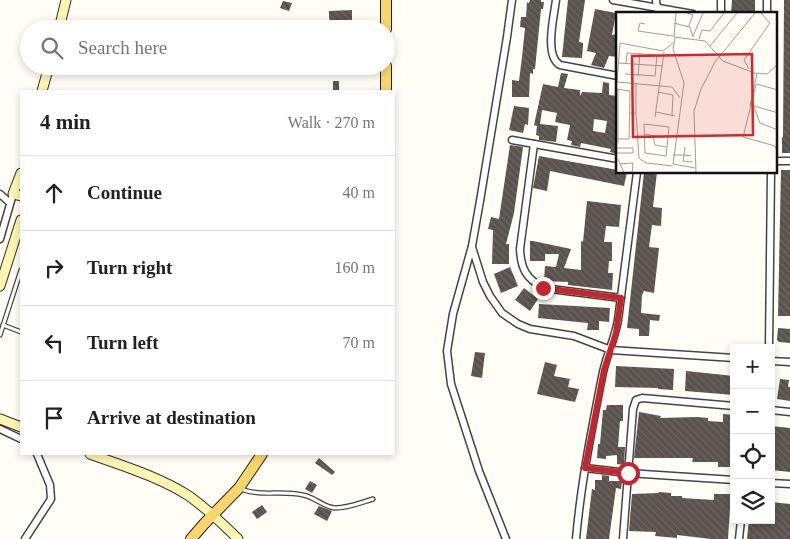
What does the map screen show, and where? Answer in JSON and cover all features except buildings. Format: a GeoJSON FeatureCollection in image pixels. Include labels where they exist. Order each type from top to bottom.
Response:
{"type":"FeatureCollection","features":[{"type":"Feature","properties":{"kind":"main road"},"geometry":{"type":"LineString","coordinates":[[386,0],[386,20]]}},
{"type":"Feature","properties":{"kind":"main road"},"geometry":{"type":"LineString","coordinates":[[386,75],[386,90]]}},
{"type":"Feature","properties":{"kind":"main road"},"geometry":{"type":"LineString","coordinates":[[191,539],[239,488],[261,455]]}},
{"type":"Feature","properties":{"kind":"street"},"geometry":{"type":"LineString","coordinates":[[62,20],[66,0]]}},
{"type":"Feature","properties":{"kind":"street"},"geometry":{"type":"LineString","coordinates":[[506,539],[479,472],[451,384],[447,351],[453,314],[472,246],[508,37],[512,0]]}},
{"type":"Feature","properties":{"kind":"street"},"geometry":{"type":"LineString","coordinates":[[556,0],[551,46],[554,62],[560,65],[616,76]]}},
{"type":"Feature","properties":{"kind":"street"},"geometry":{"type":"LineString","coordinates":[[613,0],[681,12]]}},
{"type":"Feature","properties":{"kind":"street"},"geometry":{"type":"LineString","coordinates":[[656,0],[656,8]]}},
{"type":"Feature","properties":{"kind":"street"},"geometry":{"type":"LineString","coordinates":[[42,90],[46,75]]}},
{"type":"Feature","properties":{"kind":"street"},"geometry":{"type":"LineString","coordinates":[[512,140],[616,159]]}},
{"type":"Feature","properties":{"kind":"street"},"geometry":{"type":"LineString","coordinates":[[534,144],[520,249],[521,263],[526,273],[533,282],[543,288],[621,298]]}},
{"type":"Feature","properties":{"kind":"street"},"geometry":{"type":"LineString","coordinates":[[576,539],[585,468],[604,370],[616,333],[637,174]]}},
{"type":"Feature","properties":{"kind":"street"},"geometry":{"type":"LineString","coordinates":[[769,344],[771,174]]}},
{"type":"Feature","properties":{"kind":"street"},"geometry":{"type":"LineString","coordinates":[[0,239],[15,198],[20,177]]}},
{"type":"Feature","properties":{"kind":"street"},"geometry":{"type":"LineString","coordinates":[[0,194],[15,198]]}},
{"type":"Feature","properties":{"kind":"street"},"geometry":{"type":"LineString","coordinates":[[0,286],[20,223]]}},
{"type":"Feature","properties":{"kind":"street"},"geometry":{"type":"LineString","coordinates":[[472,246],[483,282],[490,296],[502,313],[518,324],[530,329],[574,336],[611,350],[730,358]]}},
{"type":"Feature","properties":{"kind":"street"},"geometry":{"type":"LineString","coordinates":[[775,361],[790,362]]}},
{"type":"Feature","properties":{"kind":"street"},"geometry":{"type":"LineString","coordinates":[[623,539],[632,409],[636,400],[642,398],[730,406]]}},
{"type":"Feature","properties":{"kind":"street"},"geometry":{"type":"LineString","coordinates":[[775,410],[790,412]]}},
{"type":"Feature","properties":{"kind":"street"},"geometry":{"type":"LineString","coordinates":[[0,419],[20,427]]}},
{"type":"Feature","properties":{"kind":"street"},"geometry":{"type":"LineString","coordinates":[[0,429],[20,439]]}},
{"type":"Feature","properties":{"kind":"street"},"geometry":{"type":"LineString","coordinates":[[25,539],[51,499],[50,486],[37,455]]}},
{"type":"Feature","properties":{"kind":"street"},"geometry":{"type":"LineString","coordinates":[[92,455],[170,486],[188,496],[213,514],[238,539]]}},
{"type":"Feature","properties":{"kind":"street"},"geometry":{"type":"LineString","coordinates":[[585,468],[628,473],[730,480]]}},
{"type":"Feature","properties":{"kind":"street"},"geometry":{"type":"LineString","coordinates":[[775,482],[790,484]]}},
{"type":"Feature","properties":{"kind":"street"},"geometry":{"type":"LineString","coordinates":[[740,539],[741,524]]}},
{"type":"Feature","properties":{"kind":"lane"},"geometry":{"type":"LineString","coordinates":[[0,335],[20,273]]}},
{"type":"Feature","properties":{"kind":"lane"},"geometry":{"type":"LineString","coordinates":[[3,325],[20,332]]}},
{"type":"Feature","properties":{"kind":"lane"},"geometry":{"type":"LineString","coordinates":[[239,488],[251,493],[302,495],[315,499],[327,507],[336,508],[349,507],[373,499]]}},
{"type":"Feature","properties":{"kind":"route"},"geometry":{"type":"LineString","coordinates":[[543,288],[621,298],[616,333],[606,359],[585,468],[628,473]]}}]}
